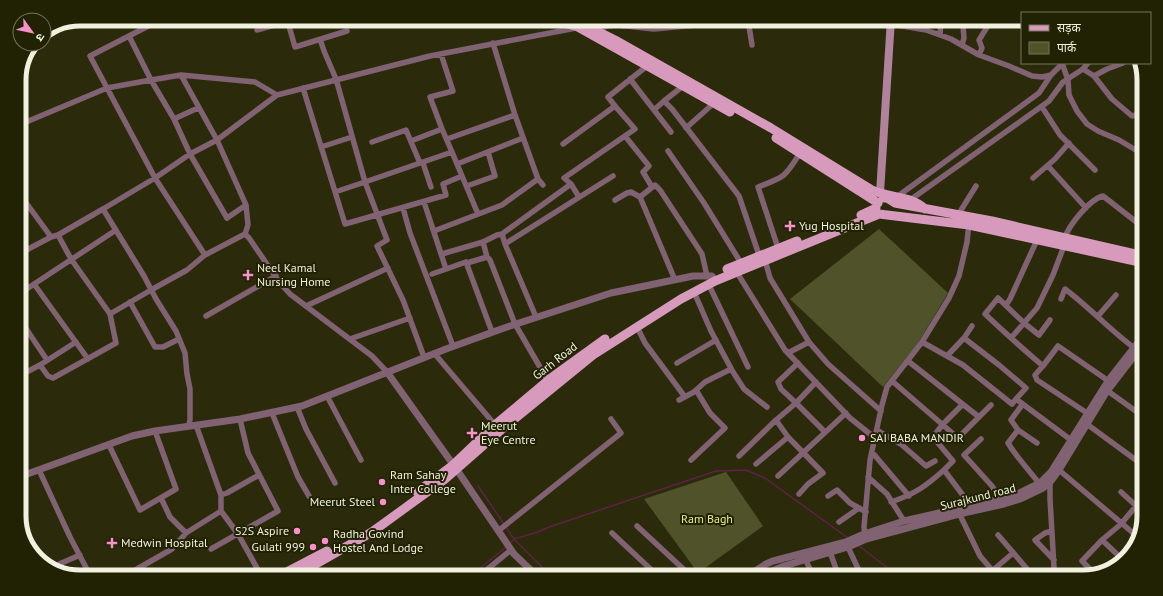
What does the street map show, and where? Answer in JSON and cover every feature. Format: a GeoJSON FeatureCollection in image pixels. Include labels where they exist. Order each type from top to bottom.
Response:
{"type":"FeatureCollection","features":[{"type":"Feature","properties":{"kind":"main road"},"geometry":{"type":"LineString","coordinates":[[582,26],[880,193],[898,196],[921,205],[925,209]]}},
{"type":"Feature","properties":{"kind":"main road"},"geometry":{"type":"LineString","coordinates":[[880,193],[891,26]]}},
{"type":"Feature","properties":{"kind":"main road"},"geometry":{"type":"LineString","coordinates":[[597,34],[646,66],[683,86],[715,100]]}},
{"type":"Feature","properties":{"kind":"main road"},"geometry":{"type":"LineString","coordinates":[[770,131],[879,210],[890,215],[969,221],[1063,242],[1137,261]]}},
{"type":"Feature","properties":{"kind":"main road"},"geometry":{"type":"LineString","coordinates":[[879,210],[882,199],[887,198],[895,203],[958,215],[969,221],[1037,240],[1063,242],[1137,255]]}},
{"type":"Feature","properties":{"kind":"main road","name":"Garh Road"},"geometry":{"type":"LineString","coordinates":[[606,342],[637,326],[649,315],[694,292],[710,279],[736,271],[762,258],[879,210]]}},
{"type":"Feature","properties":{"kind":"main road","name":"Garh Road"},"geometry":{"type":"LineString","coordinates":[[498,428],[606,342],[649,315],[710,279],[741,263],[762,258],[778,248],[804,241]]}},
{"type":"Feature","properties":{"kind":"main road","name":"Garh Road"},"geometry":{"type":"LineString","coordinates":[[303,570],[370,529],[443,477],[548,381],[585,358]]}},
{"type":"Feature","properties":{"kind":"main road","name":"Garh Road"},"geometry":{"type":"LineString","coordinates":[[290,570],[370,529]]}},
{"type":"Feature","properties":{"kind":"street"},"geometry":{"type":"LineString","coordinates":[[148,26],[90,56],[155,178],[205,254]]}},
{"type":"Feature","properties":{"kind":"street"},"geometry":{"type":"LineString","coordinates":[[257,30],[269,26]]}},
{"type":"Feature","properties":{"kind":"street"},"geometry":{"type":"LineString","coordinates":[[289,26],[295,47],[347,31]]}},
{"type":"Feature","properties":{"kind":"street"},"geometry":{"type":"LineString","coordinates":[[26,250],[51,237],[58,235],[155,178],[190,154],[217,140],[277,95],[336,79],[441,54],[575,26]]}},
{"type":"Feature","properties":{"kind":"street"},"geometry":{"type":"LineString","coordinates":[[597,34],[607,26]]}},
{"type":"Feature","properties":{"kind":"street"},"geometry":{"type":"LineString","coordinates":[[630,26],[657,28],[671,26]]}},
{"type":"Feature","properties":{"kind":"street"},"geometry":{"type":"LineString","coordinates":[[749,26],[752,45]]}},
{"type":"Feature","properties":{"kind":"street"},"geometry":{"type":"LineString","coordinates":[[910,26],[940,35],[979,55],[1032,76],[1042,77],[1051,75]]}},
{"type":"Feature","properties":{"kind":"street"},"geometry":{"type":"LineString","coordinates":[[940,35],[941,26]]}},
{"type":"Feature","properties":{"kind":"street"},"geometry":{"type":"LineString","coordinates":[[962,45],[964,38],[963,26]]}},
{"type":"Feature","properties":{"kind":"street"},"geometry":{"type":"LineString","coordinates":[[979,55],[982,48],[979,40],[988,26]]}},
{"type":"Feature","properties":{"kind":"street"},"geometry":{"type":"LineString","coordinates":[[128,36],[151,80],[174,119],[190,154],[227,218],[246,205]]}},
{"type":"Feature","properties":{"kind":"street"},"geometry":{"type":"LineString","coordinates":[[320,40],[336,79],[365,182],[387,240],[377,246],[403,300],[424,357]]}},
{"type":"Feature","properties":{"kind":"street"},"geometry":{"type":"LineString","coordinates":[[493,44],[523,138],[538,179],[543,185]]}},
{"type":"Feature","properties":{"kind":"street"},"geometry":{"type":"LineString","coordinates":[[441,54],[453,91],[430,98],[478,214]]}},
{"type":"Feature","properties":{"kind":"street"},"geometry":{"type":"LineString","coordinates":[[898,196],[1038,93],[1061,64]]}},
{"type":"Feature","properties":{"kind":"street"},"geometry":{"type":"LineString","coordinates":[[1062,64],[1068,80],[1069,95],[1077,111],[1087,124],[1137,151]]}},
{"type":"Feature","properties":{"kind":"street"},"geometry":{"type":"LineString","coordinates":[[910,201],[1049,102],[1063,82],[1083,69],[1087,64]]}},
{"type":"Feature","properties":{"kind":"street"},"geometry":{"type":"LineString","coordinates":[[1094,76],[1120,64]]}},
{"type":"Feature","properties":{"kind":"street"},"geometry":{"type":"LineString","coordinates":[[579,198],[571,184],[564,178],[635,129],[608,97],[646,66]]}},
{"type":"Feature","properties":{"kind":"street"},"geometry":{"type":"LineString","coordinates":[[1083,69],[1094,76],[1112,98],[1132,116],[1137,115]]}},
{"type":"Feature","properties":{"kind":"street"},"geometry":{"type":"LineString","coordinates":[[110,314],[187,270],[205,254],[245,234],[248,225],[246,205],[217,140],[181,75]]}},
{"type":"Feature","properties":{"kind":"street"},"geometry":{"type":"LineString","coordinates":[[26,123],[107,88],[181,75],[255,82],[277,95]]}},
{"type":"Feature","properties":{"kind":"street"},"geometry":{"type":"LineString","coordinates":[[630,79],[672,132]]}},
{"type":"Feature","properties":{"kind":"street"},"geometry":{"type":"LineString","coordinates":[[655,109],[683,86]]}},
{"type":"Feature","properties":{"kind":"street"},"geometry":{"type":"LineString","coordinates":[[303,88],[345,224],[446,196],[443,184],[462,176]]}},
{"type":"Feature","properties":{"kind":"street"},"geometry":{"type":"LineString","coordinates":[[686,128],[715,100]]}},
{"type":"Feature","properties":{"kind":"street"},"geometry":{"type":"LineString","coordinates":[[664,101],[739,196],[770,278],[809,342],[828,364],[880,412]]}},
{"type":"Feature","properties":{"kind":"street"},"geometry":{"type":"LineString","coordinates":[[562,144],[615,106]]}},
{"type":"Feature","properties":{"kind":"street"},"geometry":{"type":"LineString","coordinates":[[1042,106],[1060,134],[1095,170]]}},
{"type":"Feature","properties":{"kind":"street"},"geometry":{"type":"LineString","coordinates":[[174,119],[198,108]]}},
{"type":"Feature","properties":{"kind":"street"},"geometry":{"type":"LineString","coordinates":[[447,139],[515,115]]}},
{"type":"Feature","properties":{"kind":"street"},"geometry":{"type":"LineString","coordinates":[[411,141],[442,129]]}},
{"type":"Feature","properties":{"kind":"street"},"geometry":{"type":"LineString","coordinates":[[372,142],[406,130],[420,163],[423,163],[431,187]]}},
{"type":"Feature","properties":{"kind":"street"},"geometry":{"type":"LineString","coordinates":[[625,136],[649,166],[643,172],[652,187]]}},
{"type":"Feature","properties":{"kind":"street"},"geometry":{"type":"LineString","coordinates":[[321,147],[352,137]]}},
{"type":"Feature","properties":{"kind":"street"},"geometry":{"type":"LineString","coordinates":[[457,164],[523,138]]}},
{"type":"Feature","properties":{"kind":"street"},"geometry":{"type":"LineString","coordinates":[[1033,178],[1048,166],[1069,143]]}},
{"type":"Feature","properties":{"kind":"street"},"geometry":{"type":"LineString","coordinates":[[668,151],[704,203],[741,263]]}},
{"type":"Feature","properties":{"kind":"street"},"geometry":{"type":"LineString","coordinates":[[335,192],[452,152]]}},
{"type":"Feature","properties":{"kind":"street"},"geometry":{"type":"LineString","coordinates":[[467,186],[495,176],[488,152]]}},
{"type":"Feature","properties":{"kind":"street"},"geometry":{"type":"LineString","coordinates":[[778,248],[758,186],[782,178],[790,170],[800,153]]}},
{"type":"Feature","properties":{"kind":"street"},"geometry":{"type":"LineString","coordinates":[[1048,166],[1086,208]]}},
{"type":"Feature","properties":{"kind":"street"},"geometry":{"type":"LineString","coordinates":[[505,244],[613,176]]}},
{"type":"Feature","properties":{"kind":"street"},"geometry":{"type":"LineString","coordinates":[[434,231],[502,205],[538,179]]}},
{"type":"Feature","properties":{"kind":"street"},"geometry":{"type":"LineString","coordinates":[[442,254],[483,242],[502,234],[571,184]]}},
{"type":"Feature","properties":{"kind":"street"},"geometry":{"type":"LineString","coordinates":[[640,197],[652,187],[655,186],[660,190],[702,254],[710,279],[748,367]]}},
{"type":"Feature","properties":{"kind":"street"},"geometry":{"type":"LineString","coordinates":[[958,215],[976,186]]}},
{"type":"Feature","properties":{"kind":"street"},"geometry":{"type":"LineString","coordinates":[[615,200],[631,192],[640,197],[675,280]]}},
{"type":"Feature","properties":{"kind":"street"},"geometry":{"type":"LineString","coordinates":[[1010,338],[1037,308],[1053,275],[1063,242],[1072,223],[1086,208],[1103,196],[1137,223]]}},
{"type":"Feature","properties":{"kind":"street"},"geometry":{"type":"LineString","coordinates":[[424,202],[446,269]]}},
{"type":"Feature","properties":{"kind":"street"},"geometry":{"type":"LineString","coordinates":[[26,203],[51,237]]}},
{"type":"Feature","properties":{"kind":"street"},"geometry":{"type":"LineString","coordinates":[[403,208],[410,233],[453,346]]}},
{"type":"Feature","properties":{"kind":"street"},"geometry":{"type":"LineString","coordinates":[[103,209],[144,276],[185,352],[190,389],[190,419],[192,425],[221,495],[221,511],[238,534],[258,570]]}},
{"type":"Feature","properties":{"kind":"street"},"geometry":{"type":"LineString","coordinates":[[862,538],[872,452],[880,412],[888,387],[922,342],[949,298],[959,276],[967,242],[969,221]]}},
{"type":"Feature","properties":{"kind":"street"},"geometry":{"type":"LineString","coordinates":[[26,289],[71,258],[116,230]]}},
{"type":"Feature","properties":{"kind":"street"},"geometry":{"type":"LineString","coordinates":[[245,234],[290,294],[372,356],[387,372],[455,467],[511,550],[531,570]]}},
{"type":"Feature","properties":{"kind":"street"},"geometry":{"type":"LineString","coordinates":[[502,234],[536,317]]}},
{"type":"Feature","properties":{"kind":"street"},"geometry":{"type":"LineString","coordinates":[[40,365],[48,376],[53,378],[116,343],[110,314],[71,258],[58,235]]}},
{"type":"Feature","properties":{"kind":"street"},"geometry":{"type":"LineString","coordinates":[[1006,305],[1010,300],[1037,240]]}},
{"type":"Feature","properties":{"kind":"street"},"geometry":{"type":"LineString","coordinates":[[483,242],[487,257],[490,260],[515,324],[548,381]]}},
{"type":"Feature","properties":{"kind":"street"},"geometry":{"type":"LineString","coordinates":[[432,274],[466,262],[467,263],[487,257]]}},
{"type":"Feature","properties":{"kind":"street"},"geometry":{"type":"LineString","coordinates":[[466,262],[492,332]]}},
{"type":"Feature","properties":{"kind":"street"},"geometry":{"type":"LineString","coordinates":[[306,306],[388,268]]}},
{"type":"Feature","properties":{"kind":"street"},"geometry":{"type":"LineString","coordinates":[[736,271],[772,331],[788,353],[846,413],[875,438]]}},
{"type":"Feature","properties":{"kind":"street"},"geometry":{"type":"LineString","coordinates":[[206,316],[276,276]]}},
{"type":"Feature","properties":{"kind":"street"},"geometry":{"type":"LineString","coordinates":[[26,475],[132,436],[192,425],[240,419],[297,408],[453,346],[611,293],[693,276],[710,279]]}},
{"type":"Feature","properties":{"kind":"street"},"geometry":{"type":"LineString","coordinates":[[34,284],[88,359]]}},
{"type":"Feature","properties":{"kind":"street"},"geometry":{"type":"LineString","coordinates":[[1061,299],[1065,289],[1098,316],[1115,334],[1135,349]]}},
{"type":"Feature","properties":{"kind":"street"},"geometry":{"type":"LineString","coordinates":[[694,292],[731,369],[744,389],[766,407]]}},
{"type":"Feature","properties":{"kind":"street"},"geometry":{"type":"LineString","coordinates":[[1098,316],[1116,295]]}},
{"type":"Feature","properties":{"kind":"street"},"geometry":{"type":"LineString","coordinates":[[1043,366],[985,314],[998,298],[1039,335],[1050,320]]}},
{"type":"Feature","properties":{"kind":"street"},"geometry":{"type":"LineString","coordinates":[[130,302],[155,347],[163,347],[179,339]]}},
{"type":"Feature","properties":{"kind":"street"},"geometry":{"type":"LineString","coordinates":[[350,339],[410,318]]}},
{"type":"Feature","properties":{"kind":"street"},"geometry":{"type":"LineString","coordinates":[[637,326],[645,343],[682,398],[696,390],[705,382],[731,369]]}},
{"type":"Feature","properties":{"kind":"street"},"geometry":{"type":"LineString","coordinates":[[948,356],[964,338],[972,326]]}},
{"type":"Feature","properties":{"kind":"street"},"geometry":{"type":"LineString","coordinates":[[26,328],[47,360]]}},
{"type":"Feature","properties":{"kind":"street"},"geometry":{"type":"LineString","coordinates":[[922,342],[963,365],[982,382],[1012,404],[1026,388],[964,338]]}},
{"type":"Feature","properties":{"kind":"street"},"geometry":{"type":"LineString","coordinates":[[677,363],[716,340]]}},
{"type":"Feature","properties":{"kind":"street"},"geometry":{"type":"LineString","coordinates":[[26,372],[76,342]]}},
{"type":"Feature","properties":{"kind":"street"},"geometry":{"type":"LineString","coordinates":[[788,353],[809,342]]}},
{"type":"Feature","properties":{"kind":"street"},"geometry":{"type":"LineString","coordinates":[[1089,415],[1037,380],[1035,375],[1058,346],[1110,382]]}},
{"type":"Feature","properties":{"kind":"street","name":"Surajkund road"},"geometry":{"type":"LineString","coordinates":[[862,538],[958,511],[1020,499],[1041,485],[1049,479],[1105,389],[1137,346]]}},
{"type":"Feature","properties":{"kind":"street"},"geometry":{"type":"LineString","coordinates":[[434,353],[498,428]]}},
{"type":"Feature","properties":{"kind":"street"},"geometry":{"type":"LineString","coordinates":[[908,361],[978,417]]}},
{"type":"Feature","properties":{"kind":"street"},"geometry":{"type":"LineString","coordinates":[[798,363],[778,382],[781,389],[824,432]]}},
{"type":"Feature","properties":{"kind":"street"},"geometry":{"type":"LineString","coordinates":[[739,456],[796,403],[816,382]]}},
{"type":"Feature","properties":{"kind":"street"},"geometry":{"type":"LineString","coordinates":[[892,382],[958,438],[991,405]]}},
{"type":"Feature","properties":{"kind":"street"},"geometry":{"type":"LineString","coordinates":[[1105,389],[1137,412]]}},
{"type":"Feature","properties":{"kind":"street"},"geometry":{"type":"LineString","coordinates":[[690,460],[725,428],[710,413],[696,390]]}},
{"type":"Feature","properties":{"kind":"street"},"geometry":{"type":"LineString","coordinates":[[327,396],[361,460]]}},
{"type":"Feature","properties":{"kind":"street"},"geometry":{"type":"LineString","coordinates":[[1016,400],[1071,440]]}},
{"type":"Feature","properties":{"kind":"street"},"geometry":{"type":"LineString","coordinates":[[891,502],[909,496],[931,482],[954,461],[933,437],[943,424],[962,405]]}},
{"type":"Feature","properties":{"kind":"street"},"geometry":{"type":"LineString","coordinates":[[1022,405],[1011,420],[1018,430],[1037,443]]}},
{"type":"Feature","properties":{"kind":"street"},"geometry":{"type":"LineString","coordinates":[[297,408],[306,429],[335,483]]}},
{"type":"Feature","properties":{"kind":"street"},"geometry":{"type":"LineString","coordinates":[[272,413],[298,477],[309,496]]}},
{"type":"Feature","properties":{"kind":"street"},"geometry":{"type":"LineString","coordinates":[[778,476],[846,413]]}},
{"type":"Feature","properties":{"kind":"street"},"geometry":{"type":"LineString","coordinates":[[211,549],[278,511],[248,453],[240,419]]}},
{"type":"Feature","properties":{"kind":"street"},"geometry":{"type":"LineString","coordinates":[[498,531],[621,433],[611,419]]}},
{"type":"Feature","properties":{"kind":"street"},"geometry":{"type":"LineString","coordinates":[[776,420],[788,437],[823,473],[808,484],[799,494]]}},
{"type":"Feature","properties":{"kind":"street"},"geometry":{"type":"LineString","coordinates":[[1134,534],[1056,468],[1071,440],[1085,423],[1137,461]]}},
{"type":"Feature","properties":{"kind":"street"},"geometry":{"type":"LineString","coordinates":[[876,430],[902,445],[926,466],[935,461]]}},
{"type":"Feature","properties":{"kind":"street"},"geometry":{"type":"LineString","coordinates":[[1018,430],[1008,443],[1015,454],[1041,485]]}},
{"type":"Feature","properties":{"kind":"street"},"geometry":{"type":"LineString","coordinates":[[109,445],[140,510],[176,489],[155,431]]}},
{"type":"Feature","properties":{"kind":"street"},"geometry":{"type":"LineString","coordinates":[[756,464],[788,437]]}},
{"type":"Feature","properties":{"kind":"street"},"geometry":{"type":"LineString","coordinates":[[772,570],[804,557],[862,538],[904,521],[958,511],[971,506],[1002,502],[992,486],[964,455],[981,439]]}},
{"type":"Feature","properties":{"kind":"street"},"geometry":{"type":"LineString","coordinates":[[872,452],[909,496]]}},
{"type":"Feature","properties":{"kind":"street"},"geometry":{"type":"LineString","coordinates":[[39,470],[88,570]]}},
{"type":"Feature","properties":{"kind":"street"},"geometry":{"type":"LineString","coordinates":[[944,470],[971,506]]}},
{"type":"Feature","properties":{"kind":"street"},"geometry":{"type":"LineString","coordinates":[[221,495],[259,475]]}},
{"type":"Feature","properties":{"kind":"street"},"geometry":{"type":"LineString","coordinates":[[868,477],[887,494],[904,521]]}},
{"type":"Feature","properties":{"kind":"street"},"geometry":{"type":"LineString","coordinates":[[1049,479],[1053,570]]}},
{"type":"Feature","properties":{"kind":"street"},"geometry":{"type":"LineString","coordinates":[[828,496],[836,490],[850,503],[866,512]]}},
{"type":"Feature","properties":{"kind":"street"},"geometry":{"type":"LineString","coordinates":[[1091,570],[1082,561],[1102,540],[1121,524],[1136,506],[1121,492]]}},
{"type":"Feature","properties":{"kind":"street"},"geometry":{"type":"LineString","coordinates":[[161,498],[170,517],[186,533]]}},
{"type":"Feature","properties":{"kind":"street"},"geometry":{"type":"LineString","coordinates":[[839,522],[859,508]]}},
{"type":"Feature","properties":{"kind":"street"},"geometry":{"type":"LineString","coordinates":[[135,570],[172,549],[186,533],[221,511]]}},
{"type":"Feature","properties":{"kind":"street"},"geometry":{"type":"LineString","coordinates":[[958,511],[980,556],[991,570]]}},
{"type":"Feature","properties":{"kind":"street"},"geometry":{"type":"LineString","coordinates":[[637,526],[684,570]]}},
{"type":"Feature","properties":{"kind":"street"},"geometry":{"type":"LineString","coordinates":[[1052,531],[1045,533],[1035,540],[1054,560]]}},
{"type":"Feature","properties":{"kind":"street"},"geometry":{"type":"LineString","coordinates":[[612,533],[652,570]]}},
{"type":"Feature","properties":{"kind":"street"},"geometry":{"type":"LineString","coordinates":[[998,535],[1028,570]]}},
{"type":"Feature","properties":{"kind":"street"},"geometry":{"type":"LineString","coordinates":[[1102,540],[1118,556]]}},
{"type":"Feature","properties":{"kind":"street"},"geometry":{"type":"LineString","coordinates":[[757,570],[766,564],[830,552],[847,543]]}},
{"type":"Feature","properties":{"kind":"street"},"geometry":{"type":"LineString","coordinates":[[847,543],[859,570]]}},
{"type":"Feature","properties":{"kind":"street"},"geometry":{"type":"LineString","coordinates":[[487,570],[511,550]]}},
{"type":"Feature","properties":{"kind":"street"},"geometry":{"type":"LineString","coordinates":[[830,552],[836,570]]}},
{"type":"Feature","properties":{"kind":"street"},"geometry":{"type":"LineString","coordinates":[[993,570],[1013,553]]}},
{"type":"Feature","properties":{"kind":"street"},"geometry":{"type":"LineString","coordinates":[[58,565],[80,555]]}},
{"type":"Feature","properties":{"kind":"street"},"geometry":{"type":"LineString","coordinates":[[804,557],[810,570]]}},
{"type":"Feature","properties":{"kind":"green space"},"geometry":{"type":"Polygon","coordinates":[[[879,229],[948,293],[918,343],[883,387],[790,299],[879,229]]]}},
{"type":"Feature","properties":{"kind":"green space","name":"Ram Bagh"},"geometry":{"type":"Polygon","coordinates":[[[726,472],[763,526],[702,570],[696,570],[644,499],[726,472]]]}},
{"type":"Feature","properties":{"kind":"waterway"},"geometry":{"type":"LineString","coordinates":[[510,543],[514,539],[716,471],[746,470],[765,478],[848,538]]}},
{"type":"Feature","properties":{"kind":"waterway"},"geometry":{"type":"LineString","coordinates":[[478,486],[504,524]]}},
{"type":"Feature","properties":{"kind":"waterway"},"geometry":{"type":"LineString","coordinates":[[506,527],[514,539],[545,570]]}},
{"type":"Feature","properties":{"kind":"waterway"},"geometry":{"type":"LineString","coordinates":[[858,545],[890,570]]}},
{"type":"Feature","properties":{"kind":"waterway"},"geometry":{"type":"LineString","coordinates":[[478,570],[506,547]]}},
{"type":"Feature","properties":{"kind":"place","name":"Yug Hospital"},"geometry":{"type":"Point","coordinates":[790,226]}},
{"type":"Feature","properties":{"kind":"place","name":"Neel Kamal Nursing Home"},"geometry":{"type":"Point","coordinates":[248,275]}},
{"type":"Feature","properties":{"kind":"place","name":"Meerut Eye Centre"},"geometry":{"type":"Point","coordinates":[472,433]}},
{"type":"Feature","properties":{"kind":"place","name":"SAI BABA MANDIR"},"geometry":{"type":"Point","coordinates":[862,438]}},
{"type":"Feature","properties":{"kind":"place","name":"Ram Sahay Inter College"},"geometry":{"type":"Point","coordinates":[382,482]}},
{"type":"Feature","properties":{"kind":"place","name":"Meerut Steel"},"geometry":{"type":"Point","coordinates":[383,502]}},
{"type":"Feature","properties":{"kind":"place","name":"S2S Aspire"},"geometry":{"type":"Point","coordinates":[297,531]}},
{"type":"Feature","properties":{"kind":"place","name":"Radha Govind Hostel And Lodge"},"geometry":{"type":"Point","coordinates":[325,541]}},
{"type":"Feature","properties":{"kind":"place","name":"Medwin Hospital"},"geometry":{"type":"Point","coordinates":[112,543]}},
{"type":"Feature","properties":{"kind":"place","name":"Gulati 999"},"geometry":{"type":"Point","coordinates":[313,547]}}]}
